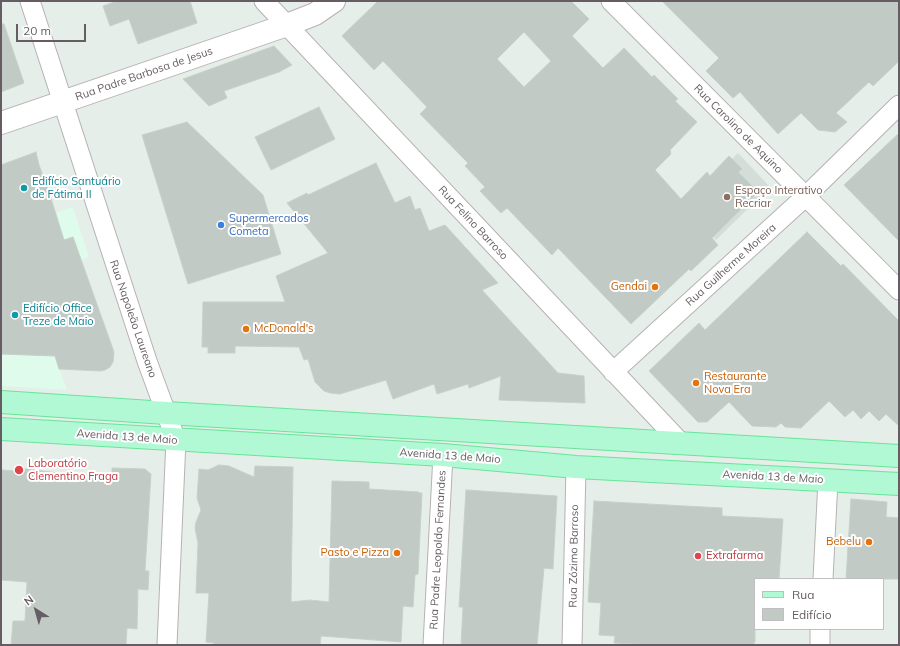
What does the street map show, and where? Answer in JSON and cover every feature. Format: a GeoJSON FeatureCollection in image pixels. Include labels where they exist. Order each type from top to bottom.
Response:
{"type":"FeatureCollection","features":[{"type":"Feature","properties":{"kind":"main road"},"geometry":{"type":"LineString","coordinates":[[1,402],[899,456]]}},
{"type":"Feature","properties":{"kind":"main road","name":"Avenida 13 de Maio"},"geometry":{"type":"LineString","coordinates":[[1,429],[443,455],[576,466],[899,484]]}},
{"type":"Feature","properties":{"kind":"street","name":"Rua Napoleão Laureano"},"geometry":{"type":"LineString","coordinates":[[30,1],[145,355],[176,440],[167,645]]}},
{"type":"Feature","properties":{"kind":"street","name":"Rua Felino Barroso"},"geometry":{"type":"LineString","coordinates":[[264,1],[682,444]]}},
{"type":"Feature","properties":{"kind":"street","name":"Rua Padre Barbosa de Jesus"},"geometry":{"type":"LineString","coordinates":[[1,123],[287,25],[315,14],[334,1]]}},
{"type":"Feature","properties":{"kind":"street","name":"Rua Carolino de Aquino"},"geometry":{"type":"LineString","coordinates":[[611,1],[899,290]]}},
{"type":"Feature","properties":{"kind":"street","name":"Rua Guilherme Moreira"},"geometry":{"type":"LineString","coordinates":[[614,372],[805,197],[899,105]]}},
{"type":"Feature","properties":{"kind":"street","name":"Rua Padre Leopoldo Fernandes"},"geometry":{"type":"LineString","coordinates":[[433,645],[443,455]]}},
{"type":"Feature","properties":{"kind":"street","name":"Rua Zózimo Barroso"},"geometry":{"type":"LineString","coordinates":[[572,645],[576,466]]}},
{"type":"Feature","properties":{"kind":"street"},"geometry":{"type":"LineString","coordinates":[[823,578],[828,480]]}},
{"type":"Feature","properties":{"kind":"street"},"geometry":{"type":"LineString","coordinates":[[820,630],[820,645]]}},
{"type":"Feature","properties":{"kind":"shaded area","name":"Espaço Interativo Recriar"},"geometry":{"type":"Polygon","coordinates":[[[738,153],[770,187],[716,240],[683,206],[738,153]]]}},
{"type":"Feature","properties":{"kind":"shaded area","name":"Edifício Office Treze de Maio"},"geometry":{"type":"Polygon","coordinates":[[[73,207],[89,257],[27,279],[67,390],[1,386],[1,231],[73,207]]]}},
{"type":"Feature","properties":{"kind":"building"},"geometry":{"type":"Polygon","coordinates":[[[117,1],[190,1],[197,23],[138,44],[129,19],[110,26],[103,6],[117,1]]]}},
{"type":"Feature","properties":{"kind":"building"},"geometry":{"type":"Polygon","coordinates":[[[378,1],[571,1],[589,19],[572,36],[603,68],[624,48],[652,77],[654,75],[678,99],[675,101],[697,122],[670,150],[671,154],[655,170],[681,199],[707,172],[710,176],[729,156],[742,169],[738,172],[758,192],[712,238],[718,245],[691,271],[689,269],[631,324],[558,248],[552,255],[507,208],[501,213],[480,191],[485,187],[465,166],[468,163],[420,114],[427,107],[383,61],[374,70],[342,36],[378,1]],[[524,32],[497,59],[524,87],[551,61],[524,32]]]}},
{"type":"Feature","properties":{"kind":"building"},"geometry":{"type":"Polygon","coordinates":[[[662,1],[899,1],[899,61],[873,86],[869,82],[836,113],[847,122],[835,132],[818,130],[801,113],[778,134],[740,92],[733,98],[706,71],[719,58],[662,1]]]}},
{"type":"Feature","properties":{"kind":"building"},"geometry":{"type":"Polygon","coordinates":[[[1,24],[4,24],[24,83],[1,92],[1,24]]]}},
{"type":"Feature","properties":{"kind":"building"},"geometry":{"type":"Polygon","coordinates":[[[274,46],[292,65],[279,72],[224,91],[227,98],[209,106],[183,79],[274,46]]]}},
{"type":"Feature","properties":{"kind":"building"},"geometry":{"type":"Polygon","coordinates":[[[319,107],[335,139],[271,170],[255,137],[319,107]]]}},
{"type":"Feature","properties":{"kind":"building","name":"Supermercados Cometa"},"geometry":{"type":"Polygon","coordinates":[[[187,122],[263,195],[281,254],[188,284],[142,135],[187,122]]]}},
{"type":"Feature","properties":{"kind":"building"},"geometry":{"type":"Polygon","coordinates":[[[899,133],[899,241],[844,185],[899,133]]]}},
{"type":"Feature","properties":{"kind":"building"},"geometry":{"type":"Polygon","coordinates":[[[36,152],[64,240],[73,237],[114,352],[113,362],[110,367],[105,370],[59,369],[55,356],[1,354],[1,165],[36,152]]]}},
{"type":"Feature","properties":{"kind":"building"},"geometry":{"type":"Polygon","coordinates":[[[376,163],[395,203],[410,196],[415,210],[420,208],[429,231],[445,225],[498,283],[482,290],[558,373],[584,376],[585,403],[499,400],[501,376],[469,388],[468,384],[437,394],[434,384],[393,399],[386,380],[340,394],[330,393],[324,391],[315,382],[308,359],[304,360],[299,347],[235,346],[235,353],[208,353],[208,347],[202,347],[203,302],[285,302],[276,276],[328,253],[287,203],[307,193],[308,195],[376,163]]]}},
{"type":"Feature","properties":{"kind":"building"},"geometry":{"type":"Polygon","coordinates":[[[807,232],[841,266],[843,264],[899,321],[899,426],[886,414],[879,421],[869,411],[861,419],[853,410],[845,417],[829,401],[801,428],[785,427],[781,423],[776,427],[752,426],[729,402],[707,422],[698,422],[649,371],[699,323],[705,330],[807,232]]]}},
{"type":"Feature","properties":{"kind":"building"},"geometry":{"type":"Polygon","coordinates":[[[219,465],[229,466],[254,477],[255,466],[293,467],[291,602],[310,600],[329,602],[332,481],[369,482],[369,489],[422,493],[418,574],[415,575],[413,607],[403,606],[401,642],[321,636],[320,645],[214,645],[214,643],[206,642],[209,593],[196,593],[198,543],[195,528],[201,510],[197,498],[199,469],[208,470],[219,465]]]}},
{"type":"Feature","properties":{"kind":"building"},"geometry":{"type":"Polygon","coordinates":[[[19,468],[66,474],[112,476],[112,468],[145,469],[151,474],[145,571],[149,571],[148,590],[138,589],[137,629],[127,628],[126,645],[11,645],[13,621],[25,621],[27,582],[1,580],[1,470],[19,471],[19,468]]]}},
{"type":"Feature","properties":{"kind":"building"},"geometry":{"type":"Polygon","coordinates":[[[466,490],[557,496],[553,569],[544,568],[537,645],[461,645],[463,607],[459,607],[466,490]]]}},
{"type":"Feature","properties":{"kind":"building"},"geometry":{"type":"Polygon","coordinates":[[[851,499],[887,502],[886,517],[899,518],[899,579],[846,578],[851,499]]]}},
{"type":"Feature","properties":{"kind":"building"},"geometry":{"type":"Polygon","coordinates":[[[594,501],[722,508],[722,516],[783,519],[779,578],[754,578],[754,645],[656,645],[614,643],[615,636],[599,635],[601,603],[588,602],[594,501]]]}},
{"type":"Feature","properties":{"kind":"place","name":"Edifício Santuário de Fátima II"},"geometry":{"type":"Point","coordinates":[24,188]}},
{"type":"Feature","properties":{"kind":"place","name":"Espaço Interativo Recriar"},"geometry":{"type":"Point","coordinates":[727,197]}},
{"type":"Feature","properties":{"kind":"place","name":"Supermercados Cometa"},"geometry":{"type":"Point","coordinates":[221,225]}},
{"type":"Feature","properties":{"kind":"place","name":"Gendai"},"geometry":{"type":"Point","coordinates":[655,287]}},
{"type":"Feature","properties":{"kind":"place","name":"Edifício Office Treze de Maio"},"geometry":{"type":"Point","coordinates":[15,315]}},
{"type":"Feature","properties":{"kind":"place","name":"McDonald's"},"geometry":{"type":"Point","coordinates":[246,329]}},
{"type":"Feature","properties":{"kind":"place","name":"Restaurante Nova Era"},"geometry":{"type":"Point","coordinates":[696,383]}},
{"type":"Feature","properties":{"kind":"place","name":"Laboratório Clementino Fraga"},"geometry":{"type":"Point","coordinates":[19,470]}},
{"type":"Feature","properties":{"kind":"place","name":"Bebelu"},"geometry":{"type":"Point","coordinates":[869,542]}},
{"type":"Feature","properties":{"kind":"place","name":"Pasto e Pizza"},"geometry":{"type":"Point","coordinates":[397,553]}},
{"type":"Feature","properties":{"kind":"place","name":"Extrafarma"},"geometry":{"type":"Point","coordinates":[698,556]}}]}
